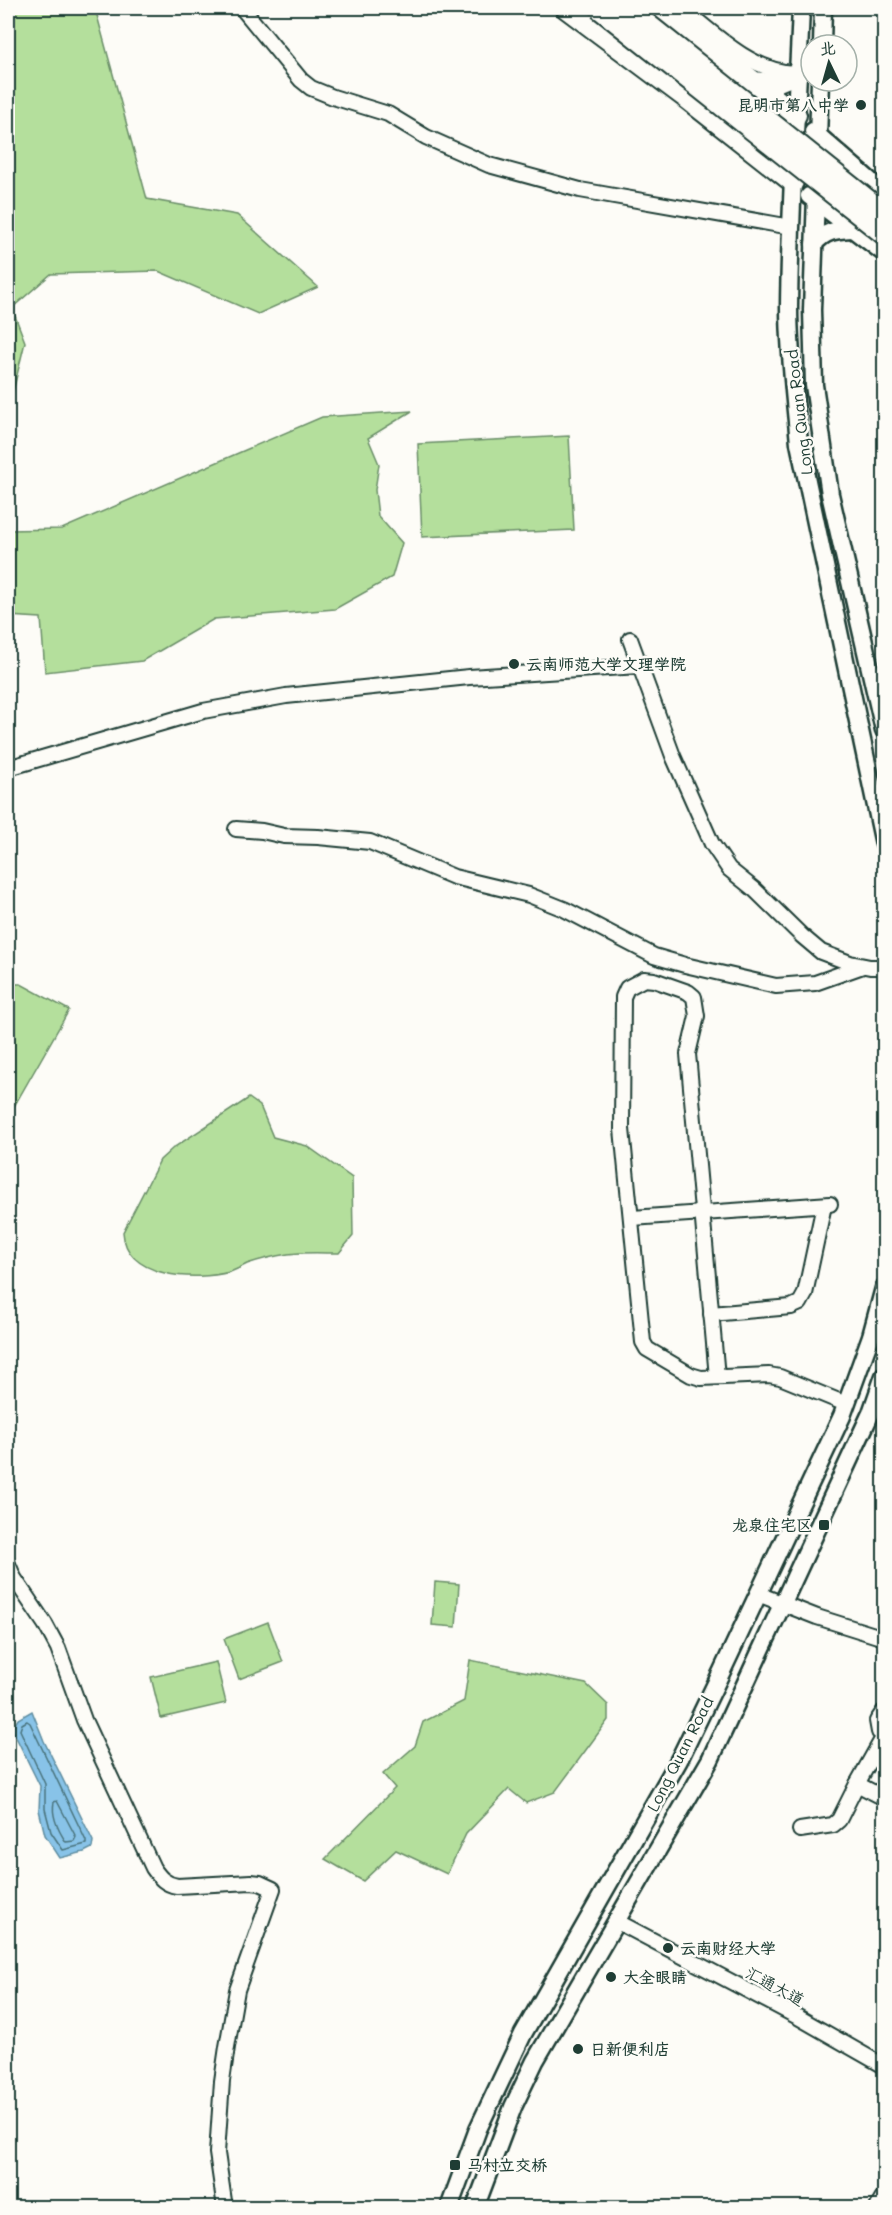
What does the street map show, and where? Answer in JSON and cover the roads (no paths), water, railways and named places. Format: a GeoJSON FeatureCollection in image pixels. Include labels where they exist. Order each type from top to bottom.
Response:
{"type":"FeatureCollection","features":[{"type":"Feature","properties":{"kind":"highway"},"geometry":{"type":"LineString","coordinates":[[566,8],[793,182]]}},
{"type":"Feature","properties":{"kind":"highway"},"geometry":{"type":"LineString","coordinates":[[599,8],[885,234]]}},
{"type":"Feature","properties":{"kind":"highway"},"geometry":{"type":"LineString","coordinates":[[627,8],[885,213]]}},
{"type":"Feature","properties":{"kind":"highway"},"geometry":{"type":"LineString","coordinates":[[657,8],[796,115]]}},
{"type":"Feature","properties":{"kind":"highway"},"geometry":{"type":"LineString","coordinates":[[754,82],[771,84],[798,73]]}},
{"type":"Feature","properties":{"kind":"main road","name":"Long Quan Road"},"geometry":{"type":"LineString","coordinates":[[801,8],[791,227],[791,347],[800,443],[885,844]]}},
{"type":"Feature","properties":{"kind":"main road"},"geometry":{"type":"LineString","coordinates":[[822,33],[823,8]]}},
{"type":"Feature","properties":{"kind":"main road","name":"Long Quan Road"},"geometry":{"type":"LineString","coordinates":[[819,93],[812,310],[814,385],[831,494],[885,730]]}},
{"type":"Feature","properties":{"kind":"main road"},"geometry":{"type":"LineString","coordinates":[[796,115],[885,193]]}},
{"type":"Feature","properties":{"kind":"main road"},"geometry":{"type":"LineString","coordinates":[[793,182],[885,253]]}},
{"type":"Feature","properties":{"kind":"main road"},"geometry":{"type":"LineString","coordinates":[[814,244],[823,234],[835,230],[851,229]]}},
{"type":"Feature","properties":{"kind":"main road","name":"Long Quan Road"},"geometry":{"type":"LineString","coordinates":[[449,2208],[478,2129],[502,2074],[679,1760],[758,1594],[846,1404],[871,1336],[885,1287]]}},
{"type":"Feature","properties":{"kind":"main road","name":"Long Quan Road"},"geometry":{"type":"LineString","coordinates":[[475,2208],[498,2145],[535,2061],[710,1760],[871,1413],[885,1376]]}},
{"type":"Feature","properties":{"kind":"street"},"geometry":{"type":"LineString","coordinates":[[243,8],[301,80],[311,88],[388,114],[426,137],[489,165],[580,190],[791,227]]}},
{"type":"Feature","properties":{"kind":"street"},"geometry":{"type":"LineString","coordinates":[[682,8],[719,38],[766,68],[778,72],[798,73]]}},
{"type":"Feature","properties":{"kind":"street"},"geometry":{"type":"LineString","coordinates":[[630,639],[673,756],[712,844],[729,869],[755,890],[821,952],[863,966],[885,967]]}},
{"type":"Feature","properties":{"kind":"street"},"geometry":{"type":"LineString","coordinates":[[8,768],[203,711],[286,696],[469,677],[639,666]]}},
{"type":"Feature","properties":{"kind":"street"},"geometry":{"type":"LineString","coordinates":[[236,829],[284,836],[370,842],[454,877],[528,895],[564,909],[654,956],[776,986],[815,983],[863,966]]}},
{"type":"Feature","properties":{"kind":"street"},"geometry":{"type":"LineString","coordinates":[[717,1377],[688,1054],[697,1007],[694,997],[688,992],[654,980],[644,979],[627,988],[623,997],[622,1129],[642,1335],[647,1349],[692,1375],[701,1377],[717,1377],[769,1375],[780,1377],[846,1404]]}},
{"type":"Feature","properties":{"kind":"street"},"geometry":{"type":"LineString","coordinates":[[632,1218],[827,1205],[805,1294],[800,1303],[786,1308],[711,1314]]}},
{"type":"Feature","properties":{"kind":"street"},"geometry":{"type":"LineString","coordinates":[[8,1564],[14,1578],[58,1648],[84,1719],[153,1868],[160,1878],[169,1885],[177,1886],[250,1882],[273,1888],[237,1990],[227,2047],[217,2153],[225,2208]]}},
{"type":"Feature","properties":{"kind":"street"},"geometry":{"type":"LineString","coordinates":[[758,1594],[816,1617],[885,1638]]}},
{"type":"Feature","properties":{"kind":"street"},"geometry":{"type":"LineString","coordinates":[[800,1830],[834,1825],[843,1814],[857,1784],[885,1736],[879,1732],[877,1721],[885,1711]]}},
{"type":"Feature","properties":{"kind":"street"},"geometry":{"type":"LineString","coordinates":[[857,1784],[885,1798]]}},
{"type":"Feature","properties":{"kind":"street","name":"汇通大道"},"geometry":{"type":"LineString","coordinates":[[616,1921],[798,2017],[885,2066]]}},
{"type":"Feature","properties":{"kind":"street"},"geometry":{"type":"LineString","coordinates":[[877,2208],[885,2196]]}},
{"type":"Feature","properties":{"kind":"water"},"geometry":{"type":"Polygon","coordinates":[[[32,1711],[44,1741],[93,1841],[92,1848],[84,1852],[60,1858],[45,1835],[39,1810],[40,1786],[12,1729],[18,1719],[32,1711]]]}},
{"type":"Feature","properties":{"kind":"place","name":"昆明市第八中学"},"geometry":{"type":"Point","coordinates":[861,105]}},
{"type":"Feature","properties":{"kind":"place","name":"云南师范大学文理学院"},"geometry":{"type":"Point","coordinates":[514,664]}},
{"type":"Feature","properties":{"kind":"place","name":"龙泉住宅区"},"geometry":{"type":"Point","coordinates":[824,1525]}},
{"type":"Feature","properties":{"kind":"place","name":"云南财经大学"},"geometry":{"type":"Point","coordinates":[668,1948]}},
{"type":"Feature","properties":{"kind":"place","name":"大全眼睛"},"geometry":{"type":"Point","coordinates":[611,1977]}},
{"type":"Feature","properties":{"kind":"place","name":"日新便利店"},"geometry":{"type":"Point","coordinates":[578,2049]}},
{"type":"Feature","properties":{"kind":"place","name":"马村立交桥"},"geometry":{"type":"Point","coordinates":[455,2165]}}]}
